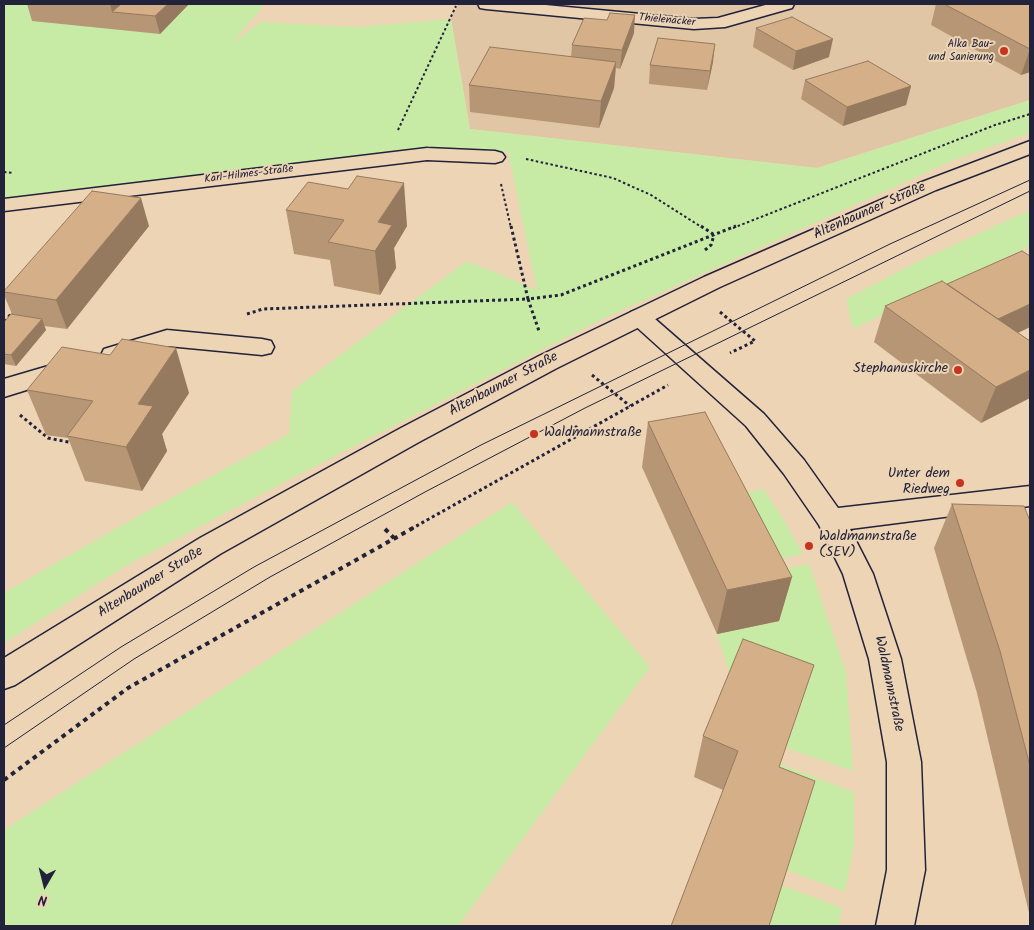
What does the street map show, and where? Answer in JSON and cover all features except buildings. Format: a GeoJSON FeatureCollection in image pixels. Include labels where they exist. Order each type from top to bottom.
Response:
{"type":"FeatureCollection","features":[{"type":"Feature","properties":{"kind":"street","name":"Thielenäcker"},"geometry":{"type":"LineString","coordinates":[[486,4],[694,24],[719,23],[786,4]]}},
{"type":"Feature","properties":{"kind":"street","name":"Altenbaunaer Straße"},"geometry":{"type":"LineString","coordinates":[[4,675],[210,546],[410,435],[565,354],[712,282],[929,186],[1030,147]]}},
{"type":"Feature","properties":{"kind":"street","name":"Karl-Hilmes-Straße"},"geometry":{"type":"LineString","coordinates":[[4,205],[427,154],[495,157]]}},
{"type":"Feature","properties":{"kind":"street","name":"Waldmannstraße"},"geometry":{"type":"LineString","coordinates":[[639,317],[755,420],[794,467],[831,520],[858,574],[885,659],[904,762],[906,870],[895,926]]}},
{"type":"Feature","properties":{"kind":"street"},"geometry":{"type":"LineString","coordinates":[[4,388],[167,338],[262,347]]}},
{"type":"Feature","properties":{"kind":"street"},"geometry":{"type":"LineString","coordinates":[[831,520],[1030,496]]}},
{"type":"Feature","properties":{"kind":"path"},"geometry":{"type":"LineString","coordinates":[[406,133],[398,131],[457,4]]}},
{"type":"Feature","properties":{"kind":"path"},"geometry":{"type":"LineString","coordinates":[[246,314],[263,309],[528,299],[561,295],[1030,114]]}},
{"type":"Feature","properties":{"kind":"path"},"geometry":{"type":"LineString","coordinates":[[630,406],[537,330],[495,157],[539,161],[613,178],[651,196],[714,235]]}},
{"type":"Feature","properties":{"kind":"path"},"geometry":{"type":"LineString","coordinates":[[5,322],[17,306]]}},
{"type":"Feature","properties":{"kind":"path"},"geometry":{"type":"LineString","coordinates":[[4,780],[128,688],[698,369]]}},
{"type":"Feature","properties":{"kind":"path"},"geometry":{"type":"LineString","coordinates":[[16,411],[48,438],[83,445]]}},
{"type":"Feature","properties":{"kind":"path"},"geometry":{"type":"LineString","coordinates":[[575,426],[582,433]]}},
{"type":"Feature","properties":{"kind":"path"},"geometry":{"type":"LineString","coordinates":[[385,529],[394,538]]}},
{"type":"Feature","properties":{"kind":"shaded area"},"geometry":{"type":"Polygon","coordinates":[[[458,4],[1030,4],[1030,100],[817,168],[470,129],[451,19],[458,4]]]}},
{"type":"Feature","properties":{"kind":"green space"},"geometry":{"type":"Polygon","coordinates":[[[4,4],[265,4],[232,43],[261,22],[355,27],[451,19],[470,129],[817,168],[1030,100],[1030,133],[954,160],[600,320],[127,565],[4,643],[4,593],[129,521],[289,434],[292,391],[467,261],[537,290],[508,152],[424,148],[4,198],[4,4]]]}},
{"type":"Feature","properties":{"kind":"green space"},"geometry":{"type":"Polygon","coordinates":[[[1030,210],[1030,246],[853,329],[846,299],[919,261],[1030,210]]]}},
{"type":"Feature","properties":{"kind":"green space"},"geometry":{"type":"Polygon","coordinates":[[[763,489],[779,512],[803,554],[751,565],[718,499],[763,489]]]}},
{"type":"Feature","properties":{"kind":"green space"},"geometry":{"type":"Polygon","coordinates":[[[512,502],[650,667],[458,926],[4,926],[4,830],[512,502]]]}},
{"type":"Feature","properties":{"kind":"green space"},"geometry":{"type":"Polygon","coordinates":[[[809,564],[846,672],[853,771],[786,748],[800,708],[732,682],[717,634],[779,621],[756,574],[809,564]]]}},
{"type":"Feature","properties":{"kind":"green space"},"geometry":{"type":"Polygon","coordinates":[[[780,764],[854,792],[854,843],[845,892],[784,869],[765,807],[780,764]]]}},
{"type":"Feature","properties":{"kind":"green space"},"geometry":{"type":"Polygon","coordinates":[[[779,884],[842,908],[839,926],[766,926],[779,884]]]}},
{"type":"Feature","properties":{"kind":"tram line"},"geometry":{"type":"LineString","coordinates":[[4,725],[121,647],[254,567],[481,445],[890,244],[1030,180]]}},
{"type":"Feature","properties":{"kind":"tram line"},"geometry":{"type":"LineString","coordinates":[[4,748],[134,659],[270,577],[425,492],[585,408],[1030,191]]}},
{"type":"Feature","properties":{"kind":"place","name":"Alka Bau- und Sanierung"},"geometry":{"type":"Point","coordinates":[1004,51]}},
{"type":"Feature","properties":{"kind":"place","name":"Stephanuskirche"},"geometry":{"type":"Point","coordinates":[958,370]}},
{"type":"Feature","properties":{"kind":"place","name":"Waldmannstraße"},"geometry":{"type":"Point","coordinates":[534,434]}},
{"type":"Feature","properties":{"kind":"place","name":"Unter dem Riedweg"},"geometry":{"type":"Point","coordinates":[960,483]}},
{"type":"Feature","properties":{"kind":"place","name":"Waldmannstraße (SEV)"},"geometry":{"type":"Point","coordinates":[809,546]}}]}
